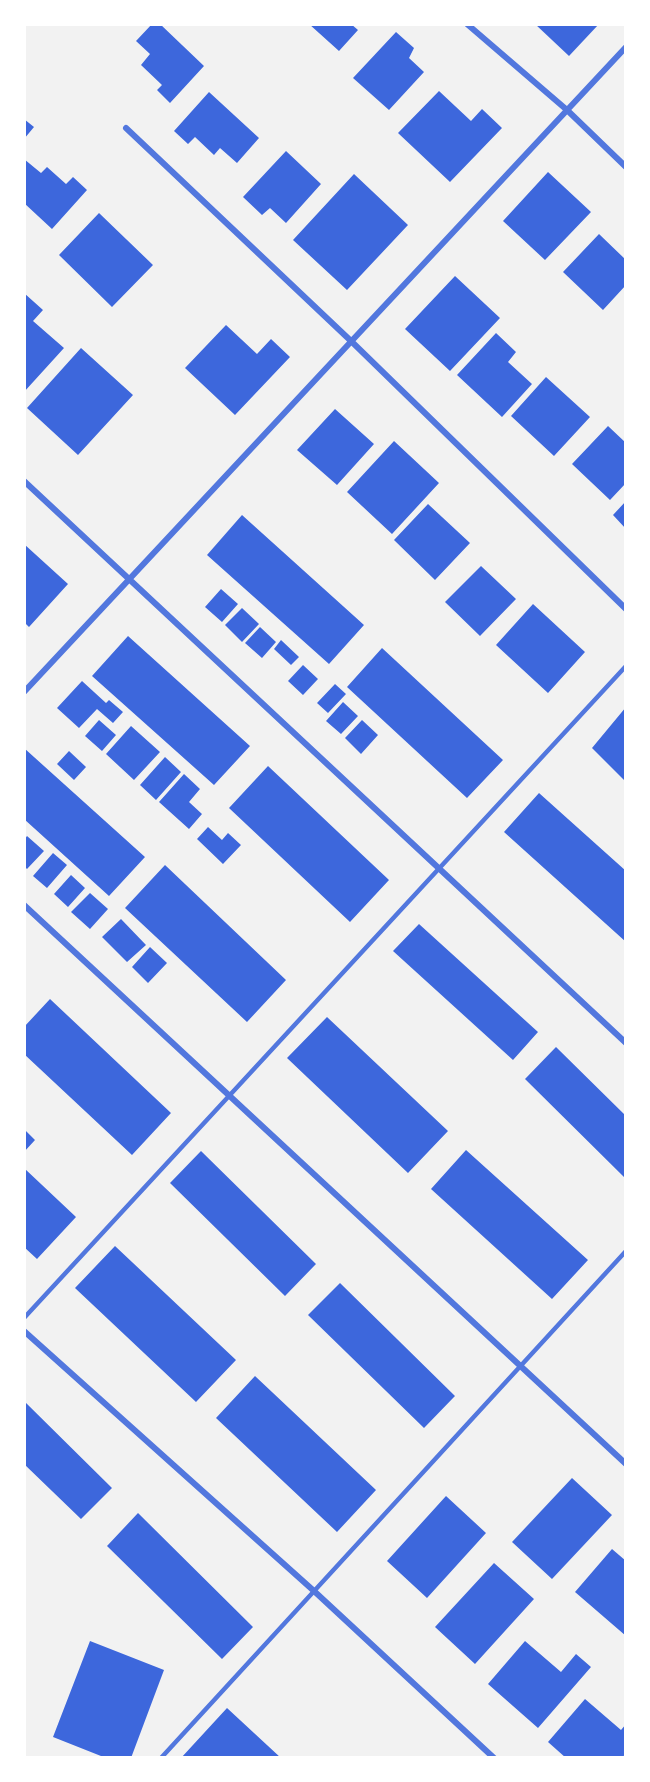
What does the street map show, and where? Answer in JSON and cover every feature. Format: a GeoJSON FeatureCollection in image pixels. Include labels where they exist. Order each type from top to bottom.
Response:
{"type":"FeatureCollection","features":[{"type":"Feature","properties":{"kind":"street"},"geometry":{"type":"LineString","coordinates":[[467,24],[567,110],[626,167]]}},
{"type":"Feature","properties":{"kind":"street"},"geometry":{"type":"LineString","coordinates":[[24,692],[626,47]]}},
{"type":"Feature","properties":{"kind":"street"},"geometry":{"type":"LineString","coordinates":[[126,128],[351,341],[626,609]]}},
{"type":"Feature","properties":{"kind":"street"},"geometry":{"type":"LineString","coordinates":[[24,481],[626,1043]]}},
{"type":"Feature","properties":{"kind":"street"},"geometry":{"type":"LineString","coordinates":[[24,905],[626,1464]]}},
{"type":"Feature","properties":{"kind":"street"},"geometry":{"type":"LineString","coordinates":[[24,1331],[314,1591],[494,1758]]}},
{"type":"Feature","properties":{"kind":"lane"},"geometry":{"type":"LineString","coordinates":[[24,1318],[626,666]]}},
{"type":"Feature","properties":{"kind":"lane"},"geometry":{"type":"LineString","coordinates":[[161,1758],[626,1251]]}},
{"type":"Feature","properties":{"kind":"building"},"geometry":{"type":"Polygon","coordinates":[[[152,24],[160,24],[204,66],[170,103],[157,90],[162,85],[141,65],[150,54],[136,41],[152,24]]]}},
{"type":"Feature","properties":{"kind":"building"},"geometry":{"type":"Polygon","coordinates":[[[309,24],[351,24],[358,30],[339,51],[309,24]]]}},
{"type":"Feature","properties":{"kind":"building"},"geometry":{"type":"Polygon","coordinates":[[[535,24],[599,24],[569,56],[535,24]]]}},
{"type":"Feature","properties":{"kind":"building"},"geometry":{"type":"Polygon","coordinates":[[[396,32],[414,48],[409,58],[424,72],[389,110],[353,78],[396,32]]]}},
{"type":"Feature","properties":{"kind":"building"},"geometry":{"type":"Polygon","coordinates":[[[439,91],[471,121],[482,109],[502,128],[450,182],[398,133],[439,91]]]}},
{"type":"Feature","properties":{"kind":"building"},"geometry":{"type":"Polygon","coordinates":[[[209,92],[259,138],[237,163],[220,148],[214,155],[195,137],[188,144],[174,131],[209,92]]]}},
{"type":"Feature","properties":{"kind":"building"},"geometry":{"type":"Polygon","coordinates":[[[24,119],[34,127],[24,139],[24,119]]]}},
{"type":"Feature","properties":{"kind":"building"},"geometry":{"type":"Polygon","coordinates":[[[286,151],[321,184],[286,223],[270,208],[262,215],[243,197],[286,151]]]}},
{"type":"Feature","properties":{"kind":"building"},"geometry":{"type":"Polygon","coordinates":[[[24,159],[41,173],[47,167],[66,184],[73,177],[87,190],[52,229],[24,203],[24,159]]]}},
{"type":"Feature","properties":{"kind":"building"},"geometry":{"type":"Polygon","coordinates":[[[548,172],[591,212],[545,260],[503,221],[548,172]]]}},
{"type":"Feature","properties":{"kind":"building"},"geometry":{"type":"Polygon","coordinates":[[[354,174],[408,225],[347,290],[293,240],[354,174]]]}},
{"type":"Feature","properties":{"kind":"building"},"geometry":{"type":"Polygon","coordinates":[[[99,213],[153,265],[112,307],[59,255],[99,213]]]}},
{"type":"Feature","properties":{"kind":"building"},"geometry":{"type":"Polygon","coordinates":[[[599,234],[626,260],[626,285],[603,310],[563,272],[599,234]]]}},
{"type":"Feature","properties":{"kind":"building"},"geometry":{"type":"Polygon","coordinates":[[[455,276],[500,318],[450,371],[405,329],[455,276]]]}},
{"type":"Feature","properties":{"kind":"building"},"geometry":{"type":"Polygon","coordinates":[[[24,293],[43,310],[33,321],[64,348],[24,392],[24,293]]]}},
{"type":"Feature","properties":{"kind":"building"},"geometry":{"type":"Polygon","coordinates":[[[226,325],[257,354],[271,339],[290,357],[235,415],[185,368],[226,325]]]}},
{"type":"Feature","properties":{"kind":"building"},"geometry":{"type":"Polygon","coordinates":[[[496,333],[516,352],[508,362],[532,384],[502,417],[457,375],[496,333]]]}},
{"type":"Feature","properties":{"kind":"building"},"geometry":{"type":"Polygon","coordinates":[[[81,348],[133,395],[78,455],[27,408],[81,348]]]}},
{"type":"Feature","properties":{"kind":"building"},"geometry":{"type":"Polygon","coordinates":[[[546,377],[590,417],[554,456],[511,416],[546,377]]]}},
{"type":"Feature","properties":{"kind":"building"},"geometry":{"type":"Polygon","coordinates":[[[335,409],[374,444],[337,485],[297,450],[335,409]]]}},
{"type":"Feature","properties":{"kind":"building"},"geometry":{"type":"Polygon","coordinates":[[[608,426],[626,443],[626,483],[610,500],[572,464],[608,426]]]}},
{"type":"Feature","properties":{"kind":"building"},"geometry":{"type":"Polygon","coordinates":[[[394,441],[439,483],[392,534],[347,492],[394,441]]]}},
{"type":"Feature","properties":{"kind":"building"},"geometry":{"type":"Polygon","coordinates":[[[626,501],[626,529],[613,515],[626,501]]]}},
{"type":"Feature","properties":{"kind":"building"},"geometry":{"type":"Polygon","coordinates":[[[428,504],[470,543],[435,580],[394,540],[428,504]]]}},
{"type":"Feature","properties":{"kind":"building"},"geometry":{"type":"Polygon","coordinates":[[[242,515],[364,625],[329,664],[207,555],[242,515]]]}},
{"type":"Feature","properties":{"kind":"building"},"geometry":{"type":"Polygon","coordinates":[[[24,544],[68,584],[29,627],[24,622],[24,544]]]}},
{"type":"Feature","properties":{"kind":"building"},"geometry":{"type":"Polygon","coordinates":[[[481,566],[516,599],[480,636],[445,602],[481,566]]]}},
{"type":"Feature","properties":{"kind":"building"},"geometry":{"type":"Polygon","coordinates":[[[221,589],[238,604],[222,622],[205,607],[221,589]]]}},
{"type":"Feature","properties":{"kind":"building"},"geometry":{"type":"Polygon","coordinates":[[[533,604],[585,652],[548,693],[496,645],[533,604]]]}},
{"type":"Feature","properties":{"kind":"building"},"geometry":{"type":"Polygon","coordinates":[[[242,608],[259,624],[242,642],[225,625],[242,608]]]}},
{"type":"Feature","properties":{"kind":"building"},"geometry":{"type":"Polygon","coordinates":[[[260,627],[276,642],[262,658],[245,643],[260,627]]]}},
{"type":"Feature","properties":{"kind":"building"},"geometry":{"type":"Polygon","coordinates":[[[128,636],[250,746],[214,785],[92,676],[128,636]]]}},
{"type":"Feature","properties":{"kind":"building"},"geometry":{"type":"Polygon","coordinates":[[[281,640],[299,657],[291,665],[274,649],[281,640]]]}},
{"type":"Feature","properties":{"kind":"building"},"geometry":{"type":"Polygon","coordinates":[[[382,648],[503,760],[467,798],[347,687],[382,648]]]}},
{"type":"Feature","properties":{"kind":"building"},"geometry":{"type":"Polygon","coordinates":[[[303,665],[318,679],[303,695],[288,681],[303,665]]]}},
{"type":"Feature","properties":{"kind":"building"},"geometry":{"type":"Polygon","coordinates":[[[82,681],[106,703],[109,700],[123,712],[113,723],[97,709],[79,728],[57,708],[82,681]]]}},
{"type":"Feature","properties":{"kind":"building"},"geometry":{"type":"Polygon","coordinates":[[[335,684],[346,694],[328,713],[317,703],[335,684]]]}},
{"type":"Feature","properties":{"kind":"building"},"geometry":{"type":"Polygon","coordinates":[[[343,702],[358,716],[341,734],[326,721],[343,702]]]}},
{"type":"Feature","properties":{"kind":"building"},"geometry":{"type":"Polygon","coordinates":[[[626,707],[626,782],[592,748],[626,707]]]}},
{"type":"Feature","properties":{"kind":"building"},"geometry":{"type":"Polygon","coordinates":[[[99,720],[116,735],[102,751],[85,736],[99,720]]]}},
{"type":"Feature","properties":{"kind":"building"},"geometry":{"type":"Polygon","coordinates":[[[362,720],[378,735],[361,754],[345,738],[362,720]]]}},
{"type":"Feature","properties":{"kind":"building"},"geometry":{"type":"Polygon","coordinates":[[[131,726],[160,752],[134,780],[106,754],[131,726]]]}},
{"type":"Feature","properties":{"kind":"building"},"geometry":{"type":"Polygon","coordinates":[[[24,748],[145,857],[109,896],[24,819],[24,748]]]}},
{"type":"Feature","properties":{"kind":"building"},"geometry":{"type":"Polygon","coordinates":[[[69,751],[86,767],[74,780],[57,764],[69,751]]]}},
{"type":"Feature","properties":{"kind":"building"},"geometry":{"type":"Polygon","coordinates":[[[165,757],[181,772],[156,800],[140,785],[165,757]]]}},
{"type":"Feature","properties":{"kind":"building"},"geometry":{"type":"Polygon","coordinates":[[[268,766],[389,880],[350,922],[229,808],[268,766]]]}},
{"type":"Feature","properties":{"kind":"building"},"geometry":{"type":"Polygon","coordinates":[[[184,774],[200,789],[189,802],[202,814],[189,829],[159,802],[184,774]]]}},
{"type":"Feature","properties":{"kind":"building"},"geometry":{"type":"Polygon","coordinates":[[[539,793],[626,871],[626,942],[504,832],[539,793]]]}},
{"type":"Feature","properties":{"kind":"building"},"geometry":{"type":"Polygon","coordinates":[[[208,827],[222,840],[228,833],[241,845],[223,864],[197,839],[208,827]]]}},
{"type":"Feature","properties":{"kind":"building"},"geometry":{"type":"Polygon","coordinates":[[[27,836],[44,851],[27,869],[24,866],[24,840],[27,836]]]}},
{"type":"Feature","properties":{"kind":"building"},"geometry":{"type":"Polygon","coordinates":[[[53,853],[67,865],[47,888],[33,876],[53,853]]]}},
{"type":"Feature","properties":{"kind":"building"},"geometry":{"type":"Polygon","coordinates":[[[165,865],[286,980],[247,1022],[125,908],[165,865]]]}},
{"type":"Feature","properties":{"kind":"building"},"geometry":{"type":"Polygon","coordinates":[[[71,875],[85,888],[68,907],[54,894],[71,875]]]}},
{"type":"Feature","properties":{"kind":"building"},"geometry":{"type":"Polygon","coordinates":[[[90,893],[108,909],[90,929],[71,912],[90,893]]]}},
{"type":"Feature","properties":{"kind":"building"},"geometry":{"type":"Polygon","coordinates":[[[121,919],[146,945],[127,962],[102,937],[121,919]]]}},
{"type":"Feature","properties":{"kind":"building"},"geometry":{"type":"Polygon","coordinates":[[[419,924],[538,1032],[513,1060],[393,951],[419,924]]]}},
{"type":"Feature","properties":{"kind":"building"},"geometry":{"type":"Polygon","coordinates":[[[150,947],[167,963],[148,983],[132,967],[150,947]]]}},
{"type":"Feature","properties":{"kind":"building"},"geometry":{"type":"Polygon","coordinates":[[[50,999],[171,1113],[132,1155],[24,1054],[24,1027],[50,999]]]}},
{"type":"Feature","properties":{"kind":"building"},"geometry":{"type":"Polygon","coordinates":[[[327,1017],[448,1131],[408,1173],[287,1058],[327,1017]]]}},
{"type":"Feature","properties":{"kind":"building"},"geometry":{"type":"Polygon","coordinates":[[[556,1047],[626,1116],[626,1179],[525,1079],[556,1047]]]}},
{"type":"Feature","properties":{"kind":"building"},"geometry":{"type":"Polygon","coordinates":[[[24,1129],[35,1140],[24,1152],[24,1129]]]}},
{"type":"Feature","properties":{"kind":"building"},"geometry":{"type":"Polygon","coordinates":[[[466,1150],[588,1260],[552,1299],[431,1189],[466,1150]]]}},
{"type":"Feature","properties":{"kind":"building"},"geometry":{"type":"Polygon","coordinates":[[[201,1151],[316,1264],[285,1296],[170,1183],[201,1151]]]}},
{"type":"Feature","properties":{"kind":"building"},"geometry":{"type":"Polygon","coordinates":[[[24,1168],[76,1217],[37,1259],[24,1247],[24,1168]]]}},
{"type":"Feature","properties":{"kind":"building"},"geometry":{"type":"Polygon","coordinates":[[[115,1246],[236,1360],[196,1402],[75,1288],[115,1246]]]}},
{"type":"Feature","properties":{"kind":"building"},"geometry":{"type":"Polygon","coordinates":[[[340,1283],[455,1396],[424,1428],[308,1315],[340,1283]]]}},
{"type":"Feature","properties":{"kind":"building"},"geometry":{"type":"Polygon","coordinates":[[[255,1376],[376,1490],[337,1532],[216,1418],[255,1376]]]}},
{"type":"Feature","properties":{"kind":"building"},"geometry":{"type":"Polygon","coordinates":[[[24,1401],[112,1488],[81,1519],[24,1464],[24,1401]]]}},
{"type":"Feature","properties":{"kind":"building"},"geometry":{"type":"Polygon","coordinates":[[[572,1478],[612,1515],[552,1579],[512,1542],[572,1478]]]}},
{"type":"Feature","properties":{"kind":"building"},"geometry":{"type":"Polygon","coordinates":[[[446,1496],[486,1533],[427,1598],[387,1561],[446,1496]]]}},
{"type":"Feature","properties":{"kind":"building"},"geometry":{"type":"Polygon","coordinates":[[[138,1513],[253,1627],[222,1659],[107,1546],[138,1513]]]}},
{"type":"Feature","properties":{"kind":"building"},"geometry":{"type":"Polygon","coordinates":[[[612,1549],[626,1561],[626,1636],[575,1592],[612,1549]]]}},
{"type":"Feature","properties":{"kind":"building"},"geometry":{"type":"Polygon","coordinates":[[[494,1563],[534,1599],[475,1664],[435,1627],[494,1563]]]}},
{"type":"Feature","properties":{"kind":"building"},"geometry":{"type":"Polygon","coordinates":[[[90,1641],[164,1670],[131,1758],[106,1758],[53,1737],[90,1641]]]}},
{"type":"Feature","properties":{"kind":"building"},"geometry":{"type":"Polygon","coordinates":[[[525,1641],[561,1672],[576,1654],[591,1667],[538,1728],[488,1684],[525,1641]]]}},
{"type":"Feature","properties":{"kind":"building"},"geometry":{"type":"Polygon","coordinates":[[[585,1699],[621,1730],[626,1724],[626,1753],[622,1758],[566,1758],[548,1742],[585,1699]]]}},
{"type":"Feature","properties":{"kind":"building"},"geometry":{"type":"Polygon","coordinates":[[[227,1708],[281,1758],[181,1758],[227,1708]]]}}]}
